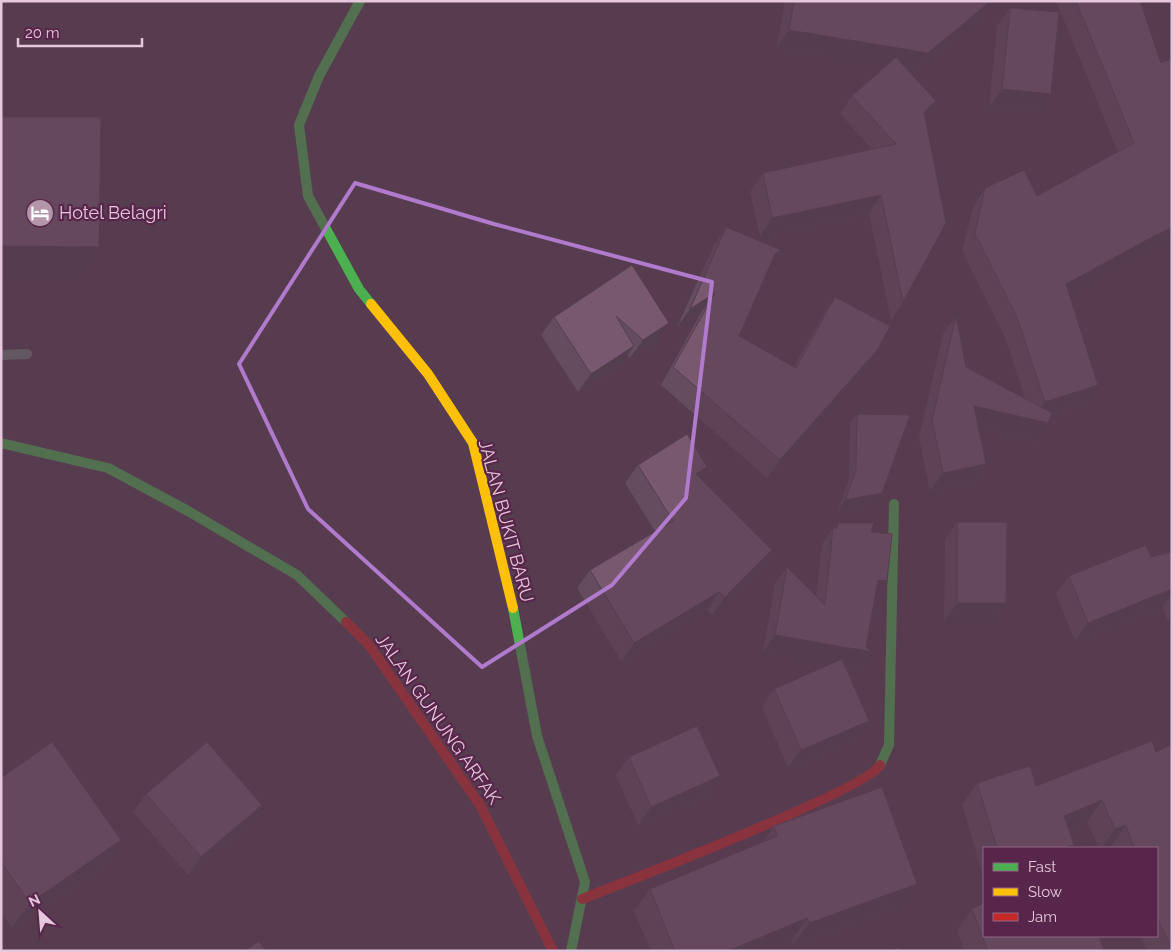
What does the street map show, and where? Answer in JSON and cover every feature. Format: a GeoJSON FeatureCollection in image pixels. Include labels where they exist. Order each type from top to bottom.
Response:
{"type":"FeatureCollection","features":[{"type":"Feature","properties":{"kind":"street","name":"JALAN BUKIT BARU"},"geometry":{"type":"LineString","coordinates":[[360,1],[320,76],[299,125],[308,196],[359,289],[428,374],[472,443],[508,583],[538,736],[585,882],[572,951]]}},
{"type":"Feature","properties":{"kind":"street","name":"JALAN GUNUNG ARFAK"},"geometry":{"type":"LineString","coordinates":[[1,443],[108,468],[188,511],[297,575],[369,645],[480,805],[553,951]]}},
{"type":"Feature","properties":{"kind":"street"},"geometry":{"type":"LineString","coordinates":[[582,899],[703,851],[847,788],[870,776],[878,768],[889,745],[894,504]]}},
{"type":"Feature","properties":{"kind":"lane"},"geometry":{"type":"LineString","coordinates":[[1,355],[27,354]]}},
{"type":"Feature","properties":{"kind":"highlighted area"},"geometry":{"type":"Polygon","coordinates":[[[355,183],[494,224],[712,282],[686,498],[612,585],[482,667],[308,509],[239,364],[355,183]]]}},
{"type":"Feature","properties":{"kind":"building"},"geometry":{"type":"Polygon","coordinates":[[[794,1],[991,1],[928,53],[789,30],[794,1]]]}},
{"type":"Feature","properties":{"kind":"building"},"geometry":{"type":"Polygon","coordinates":[[[1076,1],[1140,1],[1161,63],[1172,59],[1172,228],[1066,284],[1098,385],[1045,402],[1017,317],[975,233],[985,188],[1024,170],[1037,196],[1134,143],[1076,1]]]}},
{"type":"Feature","properties":{"kind":"building"},"geometry":{"type":"Polygon","coordinates":[[[1010,8],[1059,12],[1051,94],[1002,89],[1010,8]]]}},
{"type":"Feature","properties":{"kind":"building"},"geometry":{"type":"Polygon","coordinates":[[[896,57],[936,101],[924,112],[946,223],[903,302],[881,195],[772,218],[763,173],[896,144],[852,96],[896,57]]]}},
{"type":"Feature","properties":{"kind":"building"},"geometry":{"type":"Polygon","coordinates":[[[1,117],[101,117],[99,247],[1,246],[1,117]]]}},
{"type":"Feature","properties":{"kind":"building"},"geometry":{"type":"Polygon","coordinates":[[[726,227],[781,250],[775,254],[739,336],[796,368],[835,297],[890,326],[878,349],[780,460],[673,367],[715,293],[690,309],[726,227]]]}},
{"type":"Feature","properties":{"kind":"building"},"geometry":{"type":"Polygon","coordinates":[[[632,265],[669,323],[643,340],[616,316],[634,346],[591,374],[554,317],[632,265]]]}},
{"type":"Feature","properties":{"kind":"building"},"geometry":{"type":"Polygon","coordinates":[[[956,316],[966,367],[1052,413],[1048,423],[974,406],[986,464],[943,473],[932,420],[956,316]]]}},
{"type":"Feature","properties":{"kind":"building"},"geometry":{"type":"Polygon","coordinates":[[[857,414],[910,415],[882,493],[845,500],[856,470],[857,414]]]}},
{"type":"Feature","properties":{"kind":"building"},"geometry":{"type":"Polygon","coordinates":[[[687,434],[707,467],[696,474],[772,550],[725,597],[719,592],[634,643],[590,570],[673,521],[638,465],[687,434]]]}},
{"type":"Feature","properties":{"kind":"building"},"geometry":{"type":"Polygon","coordinates":[[[957,522],[1007,522],[1006,603],[957,603],[957,522]]]}},
{"type":"Feature","properties":{"kind":"building"},"geometry":{"type":"Polygon","coordinates":[[[839,523],[874,523],[871,532],[892,534],[887,581],[878,580],[866,647],[872,652],[775,635],[787,567],[825,605],[833,528],[837,528],[839,523]]]}},
{"type":"Feature","properties":{"kind":"building"},"geometry":{"type":"Polygon","coordinates":[[[1146,545],[1151,557],[1172,552],[1172,589],[1088,623],[1069,576],[1146,545]]]}},
{"type":"Feature","properties":{"kind":"building"},"geometry":{"type":"Polygon","coordinates":[[[842,659],[869,721],[801,750],[774,689],[842,659]]]}},
{"type":"Feature","properties":{"kind":"building"},"geometry":{"type":"Polygon","coordinates":[[[697,726],[720,776],[651,807],[629,757],[697,726]]]}},
{"type":"Feature","properties":{"kind":"building"},"geometry":{"type":"Polygon","coordinates":[[[1152,741],[1156,752],[1172,744],[1172,949],[1158,919],[1158,847],[1134,847],[1126,825],[1115,829],[1102,800],[1064,816],[1074,845],[1066,847],[997,847],[977,783],[1030,766],[1036,786],[1152,741]]]}},
{"type":"Feature","properties":{"kind":"building"},"geometry":{"type":"Polygon","coordinates":[[[52,742],[121,840],[30,903],[1,862],[1,778],[52,742]]]}},
{"type":"Feature","properties":{"kind":"building"},"geometry":{"type":"Polygon","coordinates":[[[207,742],[262,805],[201,857],[146,794],[207,742]]]}},
{"type":"Feature","properties":{"kind":"building"},"geometry":{"type":"Polygon","coordinates":[[[882,787],[917,884],[809,923],[807,918],[728,951],[675,951],[650,889],[777,836],[774,826],[882,787]]]}},
{"type":"Feature","properties":{"kind":"building"},"geometry":{"type":"Polygon","coordinates":[[[983,904],[983,937],[1099,937],[1104,951],[988,951],[972,909],[983,904]]]}},
{"type":"Feature","properties":{"kind":"building"},"geometry":{"type":"Polygon","coordinates":[[[259,941],[266,951],[245,951],[259,941]]]}},
{"type":"Feature","properties":{"kind":"building"},"geometry":{"type":"Polygon","coordinates":[[[899,947],[901,951],[891,951],[899,947]]]}},
{"type":"Feature","properties":{"kind":"traffic: fast"},"geometry":{"type":"LineString","coordinates":[[360,1],[319,76],[299,125],[308,196],[359,289],[371,304]]}},
{"type":"Feature","properties":{"kind":"traffic: fast"},"geometry":{"type":"LineString","coordinates":[[1,443],[108,468],[188,511],[297,575],[346,622]]}},
{"type":"Feature","properties":{"kind":"traffic: fast"},"geometry":{"type":"LineString","coordinates":[[880,765],[889,745],[894,504]]}},
{"type":"Feature","properties":{"kind":"traffic: fast"},"geometry":{"type":"LineString","coordinates":[[513,608],[537,736],[585,882],[571,951]]}},
{"type":"Feature","properties":{"kind":"traffic: slow"},"geometry":{"type":"LineString","coordinates":[[371,304],[428,374],[473,443],[513,608]]}},
{"type":"Feature","properties":{"kind":"traffic: jam"},"geometry":{"type":"LineString","coordinates":[[346,622],[369,645],[480,805],[553,951]]}},
{"type":"Feature","properties":{"kind":"traffic: jam"},"geometry":{"type":"LineString","coordinates":[[582,899],[791,814],[865,777],[880,765]]}},
{"type":"Feature","properties":{"kind":"place","name":"Hotel Belagri"},"geometry":{"type":"Point","coordinates":[40,213]}}]}
